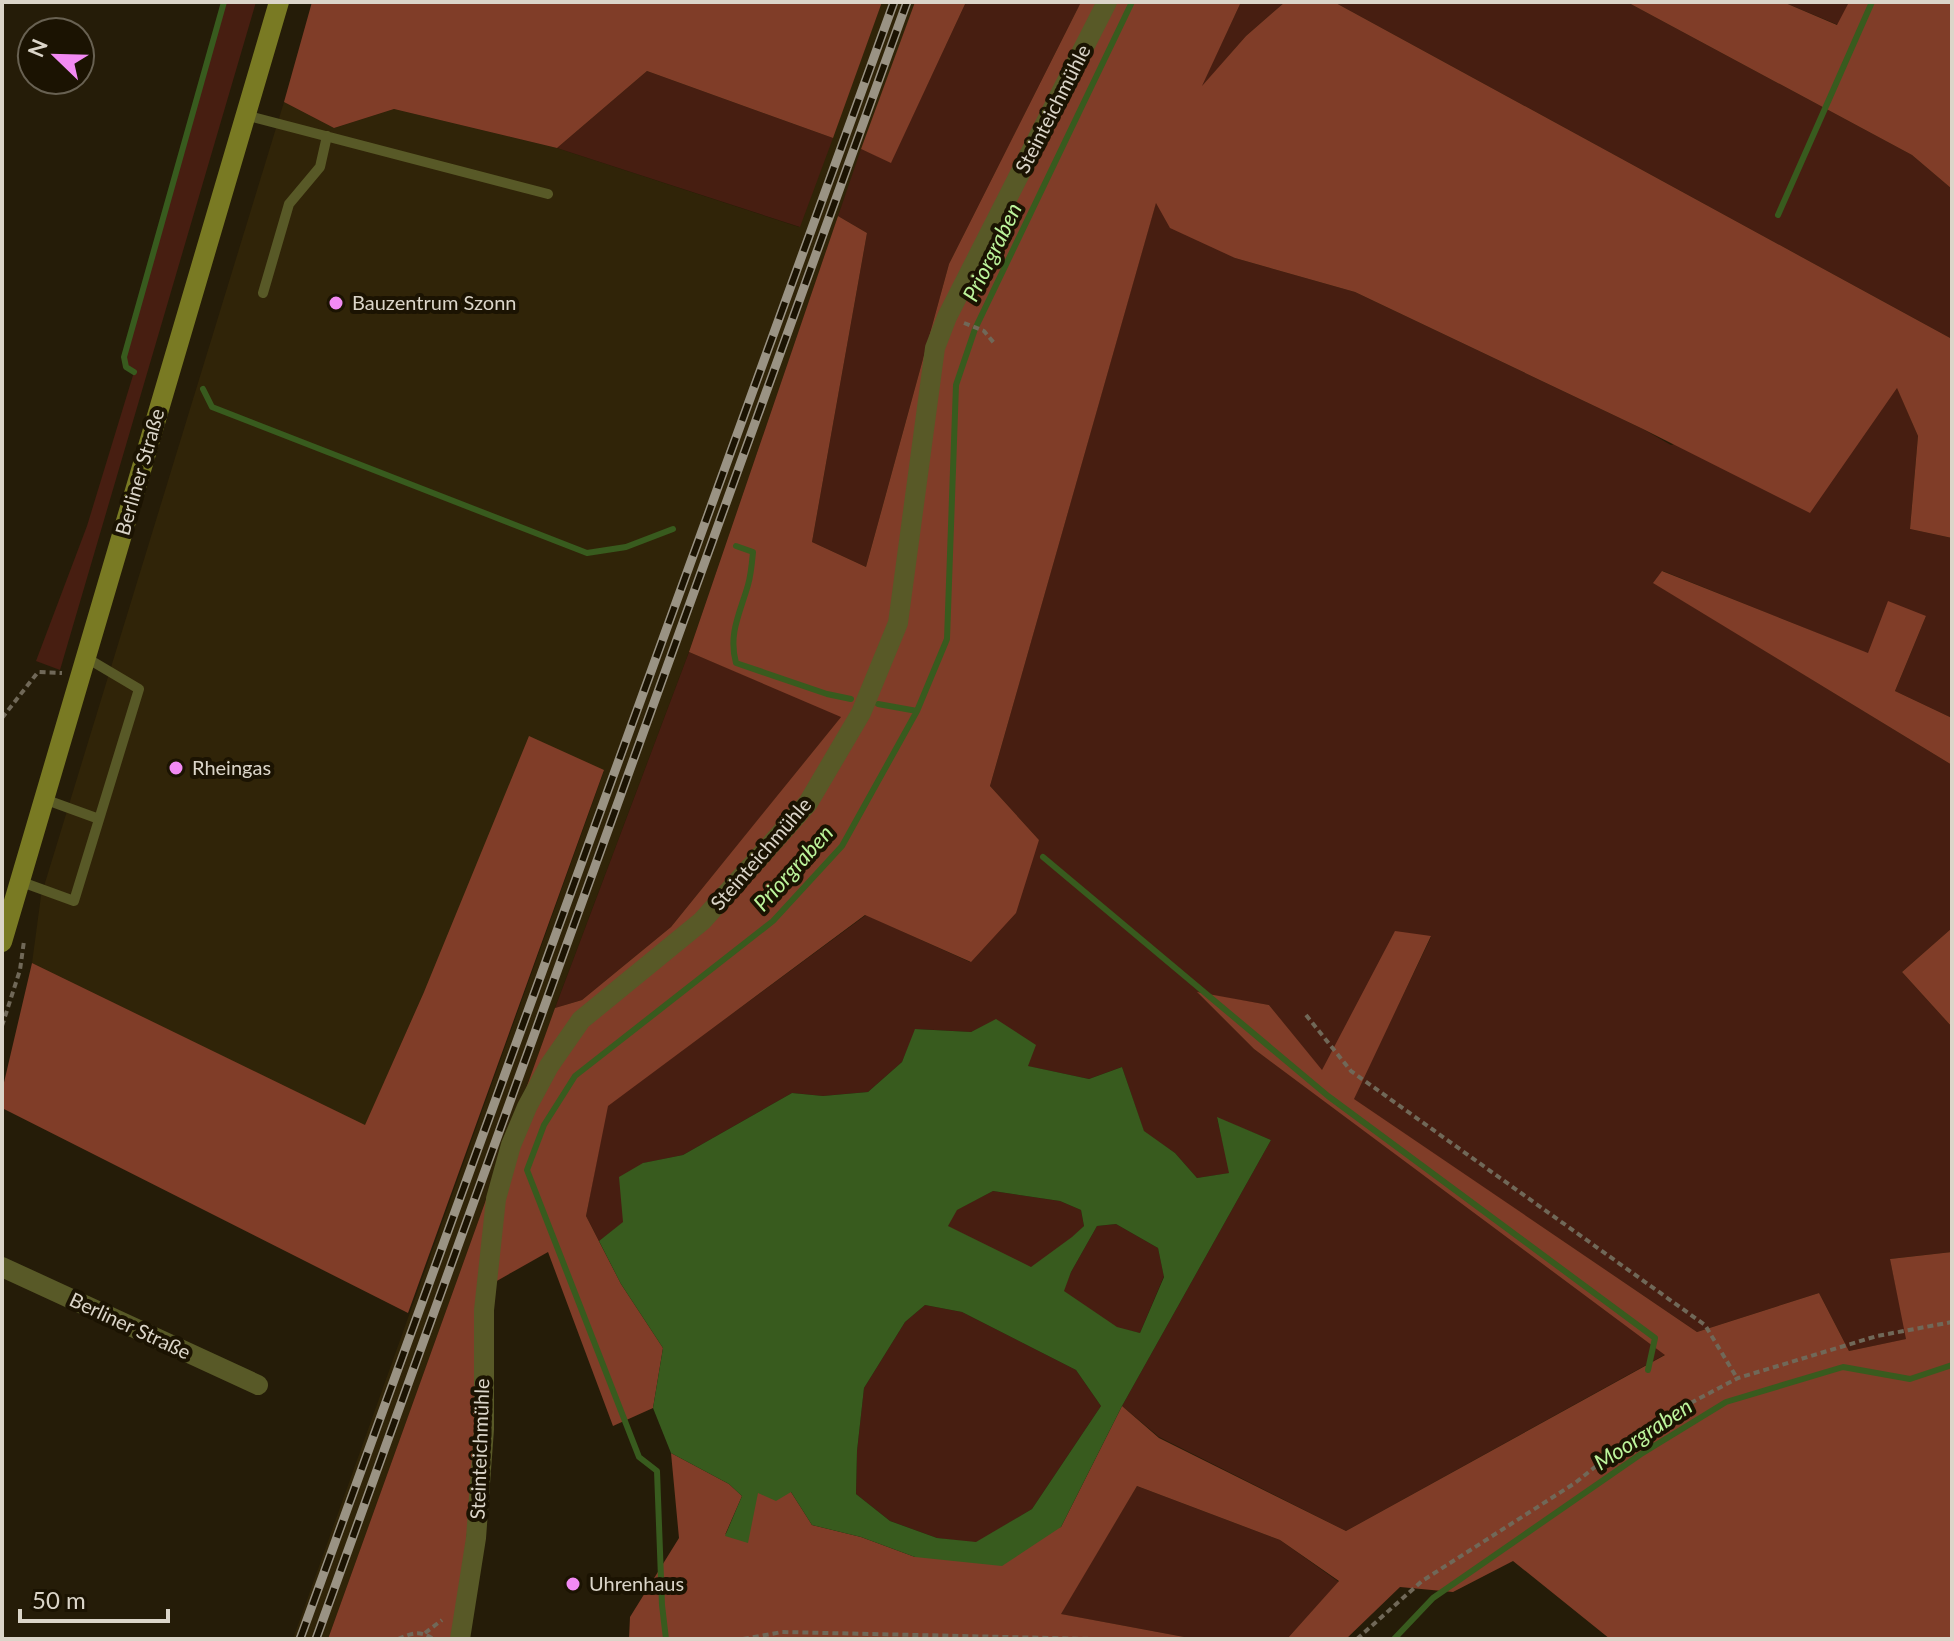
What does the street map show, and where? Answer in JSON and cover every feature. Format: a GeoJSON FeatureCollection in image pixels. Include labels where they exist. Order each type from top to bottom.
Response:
{"type":"FeatureCollection","features":[{"type":"Feature","properties":{"kind":"main road","name":"Berliner Straße"},"geometry":{"type":"LineString","coordinates":[[2,942],[279,2]]}},
{"type":"Feature","properties":{"kind":"street","name":"Steinteichmühle"},"geometry":{"type":"LineString","coordinates":[[460,1639],[476,1538],[484,1429],[484,1310],[496,1199],[511,1145],[549,1066],[581,1020],[702,921],[808,803],[861,713],[898,623],[935,348],[947,317],[1107,2]]}},
{"type":"Feature","properties":{"kind":"street","name":"Berliner Straße"},"geometry":{"type":"LineString","coordinates":[[2,1267],[258,1385]]}},
{"type":"Feature","properties":{"kind":"lane"},"geometry":{"type":"LineString","coordinates":[[245,115],[548,194]]}},
{"type":"Feature","properties":{"kind":"lane"},"geometry":{"type":"LineString","coordinates":[[263,293],[289,204],[320,167],[327,136]]}},
{"type":"Feature","properties":{"kind":"lane"},"geometry":{"type":"LineString","coordinates":[[19,881],[74,901],[139,689],[83,665]]}},
{"type":"Feature","properties":{"kind":"lane"},"geometry":{"type":"LineString","coordinates":[[44,799],[99,819]]}},
{"type":"Feature","properties":{"kind":"path"},"geometry":{"type":"LineString","coordinates":[[965,324],[984,331],[994,343]]}},
{"type":"Feature","properties":{"kind":"path"},"geometry":{"type":"LineString","coordinates":[[2,718],[38,672],[83,665]]}},
{"type":"Feature","properties":{"kind":"path"},"geometry":{"type":"LineString","coordinates":[[2,1026],[20,970]]}},
{"type":"Feature","properties":{"kind":"path"},"geometry":{"type":"LineString","coordinates":[[1306,1015],[1351,1071],[1705,1325],[1738,1378]]}},
{"type":"Feature","properties":{"kind":"path"},"geometry":{"type":"LineString","coordinates":[[1357,1639],[1422,1581],[1575,1483],[1645,1427],[1738,1378],[1877,1336],[1952,1322]]}},
{"type":"Feature","properties":{"kind":"path"},"geometry":{"type":"LineString","coordinates":[[398,1639],[413,1632],[425,1633],[433,1639]]}},
{"type":"Feature","properties":{"kind":"path"},"geometry":{"type":"LineString","coordinates":[[743,1639],[782,1632],[1095,1639]]}},
{"type":"Feature","properties":{"kind":"shaded area"},"geometry":{"type":"Polygon","coordinates":[[[224,2],[256,2],[60,670],[36,661],[87,526],[134,372],[126,367],[124,357],[224,2]]]}},
{"type":"Feature","properties":{"kind":"shaded area"},"geometry":{"type":"Polygon","coordinates":[[[312,2],[882,2],[833,138],[647,71],[557,148],[394,109],[334,128],[284,102],[312,2]]]}},
{"type":"Feature","properties":{"kind":"shaded area"},"geometry":{"type":"Polygon","coordinates":[[[882,2],[915,2],[838,216],[689,652],[555,1008],[328,1639],[293,1639],[604,771],[424,992],[365,1126],[32,963],[41,896],[284,102],[334,128],[394,109],[557,148],[799,227],[882,2]]]}},
{"type":"Feature","properties":{"kind":"shaded area"},"geometry":{"type":"Polygon","coordinates":[[[915,2],[966,2],[891,163],[861,149],[915,2]]]}},
{"type":"Feature","properties":{"kind":"shaded area"},"geometry":{"type":"Polygon","coordinates":[[[966,2],[1081,2],[949,264],[866,567],[812,542],[867,233],[838,216],[861,149],[891,162],[966,2]]]}},
{"type":"Feature","properties":{"kind":"shaded area"},"geometry":{"type":"Polygon","coordinates":[[[1081,2],[1241,2],[1202,86],[1246,36],[1285,2],[1334,2],[1952,339],[1952,538],[1910,529],[1918,436],[1897,388],[1810,513],[1643,429],[1355,292],[1235,258],[1170,228],[1156,203],[990,786],[1039,840],[1016,913],[971,962],[865,915],[608,1106],[586,1216],[621,1284],[663,1348],[653,1408],[613,1426],[548,1252],[479,1291],[479,1427],[455,1639],[328,1639],[555,1008],[582,1000],[671,927],[841,717],[689,652],[838,216],[867,233],[812,542],[866,567],[949,264],[1081,2]]]}},
{"type":"Feature","properties":{"kind":"shaded area"},"geometry":{"type":"Polygon","coordinates":[[[1241,2],[1285,2],[1246,36],[1200,89],[1241,2]]]}},
{"type":"Feature","properties":{"kind":"shaded area"},"geometry":{"type":"Polygon","coordinates":[[[1334,2],[1627,2],[1912,155],[1952,189],[1952,339],[1334,2]]]}},
{"type":"Feature","properties":{"kind":"shaded area"},"geometry":{"type":"Polygon","coordinates":[[[1627,2],[1783,2],[1837,25],[1849,2],[1952,2],[1952,189],[1912,155],[1627,2]]]}},
{"type":"Feature","properties":{"kind":"shaded area"},"geometry":{"type":"Polygon","coordinates":[[[1783,2],[1849,2],[1838,25],[1783,2]]]}},
{"type":"Feature","properties":{"kind":"shaded area"},"geometry":{"type":"Polygon","coordinates":[[[647,71],[833,138],[800,227],[557,148],[647,71]]]}},
{"type":"Feature","properties":{"kind":"shaded area"},"geometry":{"type":"Polygon","coordinates":[[[1156,202],[1235,258],[1355,292],[1671,445],[1897,387],[1918,436],[1910,529],[1952,538],[1952,718],[1895,691],[1926,616],[1869,654],[1663,571],[1654,583],[1952,765],[1952,928],[1902,972],[1952,1027],[1952,1252],[1890,1259],[1907,1339],[1849,1351],[1819,1293],[1697,1332],[1353,1099],[1431,937],[1396,932],[1322,1071],[1269,1005],[1198,993],[1254,1049],[1666,1354],[1346,1531],[1159,1437],[1122,1406],[1271,1140],[1217,1118],[1230,1173],[1197,1178],[1175,1153],[1144,1132],[1122,1067],[1089,1079],[1027,1066],[996,1020],[971,1032],[916,1029],[902,1062],[868,1092],[823,1096],[792,1093],[683,1155],[644,1163],[624,1222],[599,1241],[586,1216],[607,1106],[866,915],[970,962],[1039,840],[990,786],[1156,202]]]}},
{"type":"Feature","properties":{"kind":"shaded area"},"geometry":{"type":"Polygon","coordinates":[[[1662,571],[1868,653],[1888,601],[1926,616],[1895,691],[1952,718],[1952,765],[1653,583],[1662,571]]]}},
{"type":"Feature","properties":{"kind":"shaded area"},"geometry":{"type":"Polygon","coordinates":[[[689,652],[842,716],[671,927],[582,1000],[555,1008],[689,652]]]}},
{"type":"Feature","properties":{"kind":"shaded area"},"geometry":{"type":"Polygon","coordinates":[[[529,736],[604,770],[408,1313],[2,1108],[2,1091],[32,963],[365,1125],[424,992],[529,736]]]}},
{"type":"Feature","properties":{"kind":"shaded area"},"geometry":{"type":"Polygon","coordinates":[[[1952,928],[1952,1027],[1902,972],[1952,928]]]}},
{"type":"Feature","properties":{"kind":"shaded area"},"geometry":{"type":"Polygon","coordinates":[[[1395,931],[1431,936],[1354,1099],[1697,1332],[1819,1293],[1849,1351],[1906,1339],[1890,1259],[1952,1252],[1952,1639],[1610,1639],[1513,1561],[1453,1592],[1400,1587],[1346,1639],[1287,1639],[1339,1581],[1280,1540],[1137,1486],[1061,1614],[1195,1639],[629,1639],[630,1617],[679,1538],[671,1453],[729,1484],[742,1496],[725,1535],[757,1493],[791,1492],[812,1525],[861,1537],[915,1557],[1061,1527],[1122,1406],[1159,1438],[1346,1531],[1665,1355],[1254,1049],[1197,992],[1269,1005],[1322,1070],[1395,931]]]}},
{"type":"Feature","properties":{"kind":"shaded area"},"geometry":{"type":"Polygon","coordinates":[[[996,1019],[1036,1045],[1028,1066],[1089,1079],[1122,1067],[1144,1131],[1175,1153],[1197,1178],[1229,1173],[1217,1117],[1271,1140],[1122,1406],[1061,1527],[1002,1566],[915,1557],[861,1537],[812,1525],[791,1492],[776,1501],[758,1493],[748,1543],[725,1536],[742,1496],[729,1484],[671,1453],[653,1408],[663,1348],[621,1284],[599,1241],[623,1222],[619,1177],[643,1163],[683,1155],[792,1093],[823,1096],[868,1092],[902,1062],[915,1029],[971,1032],[996,1019]],[[993,1191],[957,1210],[948,1226],[1031,1267],[1084,1226],[1081,1210],[1060,1201],[993,1191]],[[1116,1224],[1097,1226],[1064,1291],[1117,1327],[1140,1333],[1164,1277],[1158,1248],[1116,1224]],[[925,1305],[905,1322],[864,1388],[856,1494],[890,1521],[937,1538],[976,1542],[1032,1509],[1101,1406],[1076,1370],[962,1312],[925,1305]]]}},
{"type":"Feature","properties":{"kind":"shaded area"},"geometry":{"type":"Polygon","coordinates":[[[993,1191],[1060,1201],[1081,1210],[1084,1226],[1031,1268],[947,1226],[956,1210],[993,1191]]]}},
{"type":"Feature","properties":{"kind":"shaded area"},"geometry":{"type":"Polygon","coordinates":[[[1116,1224],[1158,1248],[1164,1276],[1140,1333],[1117,1328],[1063,1291],[1097,1226],[1116,1224]]]}},
{"type":"Feature","properties":{"kind":"shaded area"},"geometry":{"type":"Polygon","coordinates":[[[925,1305],[962,1312],[1076,1370],[1101,1406],[1032,1509],[976,1543],[937,1538],[890,1521],[856,1494],[864,1388],[905,1322],[925,1305]]]}},
{"type":"Feature","properties":{"kind":"shaded area"},"geometry":{"type":"Polygon","coordinates":[[[1137,1486],[1280,1540],[1339,1582],[1287,1639],[1195,1639],[1060,1614],[1137,1486]]]}},
{"type":"Feature","properties":{"kind":"waterway"},"geometry":{"type":"LineString","coordinates":[[134,372],[126,367],[124,357],[224,2]]}},
{"type":"Feature","properties":{"kind":"waterway","name":"Priorgraben"},"geometry":{"type":"LineString","coordinates":[[666,1639],[657,1471],[639,1457],[527,1170],[544,1125],[575,1076],[773,921],[842,846],[917,711],[947,639],[956,385],[975,329],[1132,2]]}},
{"type":"Feature","properties":{"kind":"waterway"},"geometry":{"type":"LineString","coordinates":[[1778,215],[1872,2]]}},
{"type":"Feature","properties":{"kind":"waterway"},"geometry":{"type":"LineString","coordinates":[[203,389],[212,407],[587,553],[626,547],[673,529]]}},
{"type":"Feature","properties":{"kind":"waterway"},"geometry":{"type":"LineString","coordinates":[[736,546],[753,552],[749,581],[734,633],[736,663],[851,699]]}},
{"type":"Feature","properties":{"kind":"waterway"},"geometry":{"type":"LineString","coordinates":[[878,704],[917,711]]}},
{"type":"Feature","properties":{"kind":"waterway"},"geometry":{"type":"LineString","coordinates":[[1043,857],[1328,1096],[1655,1338],[1648,1370]]}},
{"type":"Feature","properties":{"kind":"waterway","name":"Moorgraben"},"geometry":{"type":"LineString","coordinates":[[1394,1639],[1433,1598],[1641,1454],[1726,1402],[1843,1367],[1910,1379],[1952,1365]]}},
{"type":"Feature","properties":{"kind":"railway"},"geometry":{"type":"LineString","coordinates":[[300,1639],[894,2]]}},
{"type":"Feature","properties":{"kind":"railway"},"geometry":{"type":"LineString","coordinates":[[316,1639],[907,2]]}},
{"type":"Feature","properties":{"kind":"place","name":"Bauzentrum Szonn"},"geometry":{"type":"Point","coordinates":[336,303]}},
{"type":"Feature","properties":{"kind":"place","name":"Rheingas"},"geometry":{"type":"Point","coordinates":[176,768]}},
{"type":"Feature","properties":{"kind":"place","name":"Uhrenhaus"},"geometry":{"type":"Point","coordinates":[573,1584]}}]}
